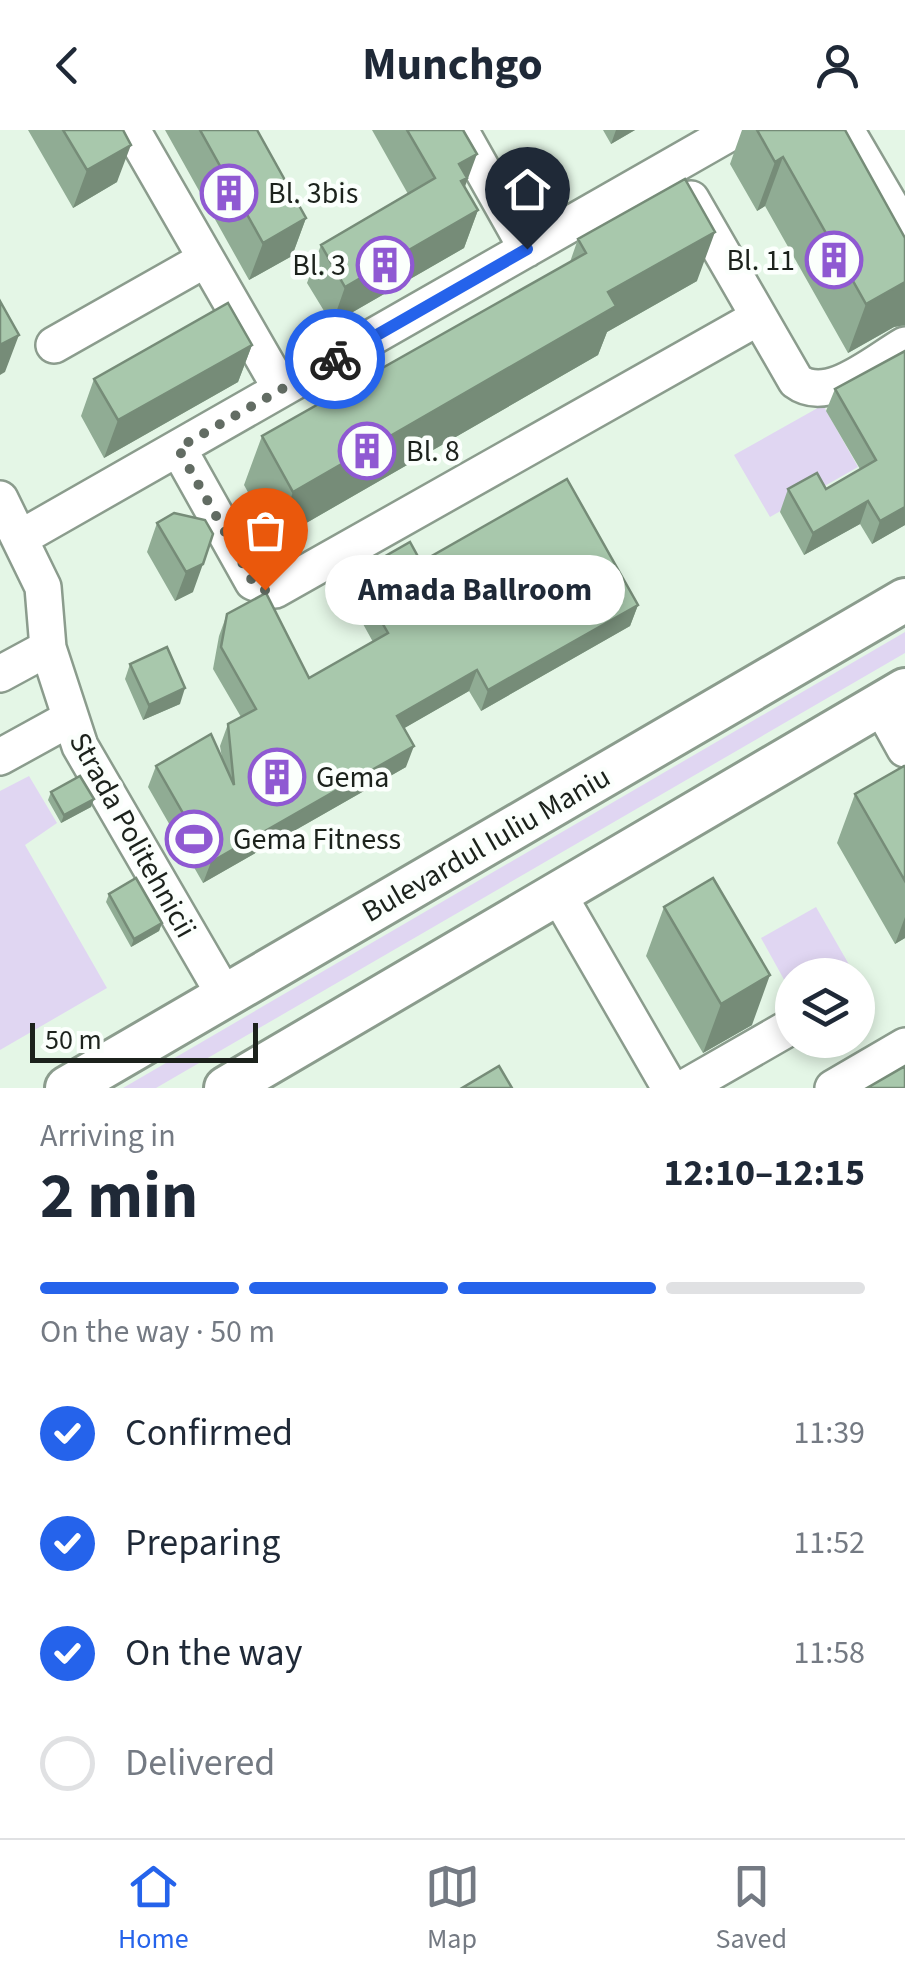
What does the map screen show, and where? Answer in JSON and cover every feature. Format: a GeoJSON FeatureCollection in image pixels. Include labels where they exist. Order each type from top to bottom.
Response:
{"type":"FeatureCollection","features":[{"type":"Feature","properties":{"kind":"main road","name":"Bulevardul Iuliu Maniu"},"geometry":{"type":"LineString","coordinates":[[67,1088],[905,600]]}},
{"type":"Feature","properties":{"kind":"main road"},"geometry":{"type":"LineString","coordinates":[[226,1088],[892,697]]}},
{"type":"Feature","properties":{"kind":"street"},"geometry":{"type":"LineString","coordinates":[[132,130],[281,389]]}},
{"type":"Feature","properties":{"kind":"street"},"geometry":{"type":"LineString","coordinates":[[460,130],[527,249]]}},
{"type":"Feature","properties":{"kind":"street"},"geometry":{"type":"LineString","coordinates":[[22,537],[735,130]]}},
{"type":"Feature","properties":{"kind":"street"},"geometry":{"type":"LineString","coordinates":[[846,130],[905,231]]}},
{"type":"Feature","properties":{"kind":"street"},"geometry":{"type":"LineString","coordinates":[[672,166],[796,381],[816,392],[905,345]]}},
{"type":"Feature","properties":{"kind":"street"},"geometry":{"type":"LineString","coordinates":[[54,345],[206,258]]}},
{"type":"Feature","properties":{"kind":"street"},"geometry":{"type":"LineString","coordinates":[[178,448],[253,582],[274,590],[759,317]]}},
{"type":"Feature","properties":{"kind":"street","name":"Strada Politehnicii"},"geometry":{"type":"LineString","coordinates":[[0,500],[22,537],[43,587],[48,648],[69,719],[225,996]]}},
{"type":"Feature","properties":{"kind":"street"},"geometry":{"type":"LineString","coordinates":[[0,674],[48,648]]}},
{"type":"Feature","properties":{"kind":"street"},"geometry":{"type":"LineString","coordinates":[[892,697],[905,749]]}},
{"type":"Feature","properties":{"kind":"street"},"geometry":{"type":"LineString","coordinates":[[0,756],[69,719]]}},
{"type":"Feature","properties":{"kind":"street"},"geometry":{"type":"LineString","coordinates":[[558,894],[670,1088]]}},
{"type":"Feature","properties":{"kind":"street"},"geometry":{"type":"LineString","coordinates":[[684,1088],[775,1036]]}},
{"type":"Feature","properties":{"kind":"street"},"geometry":{"type":"LineString","coordinates":[[832,1088],[905,1046]]}},
{"type":"Feature","properties":{"kind":"shaded area"},"geometry":{"type":"Polygon","coordinates":[[[823,405],[858,467],[770,517],[734,455],[823,405]]]}},
{"type":"Feature","properties":{"kind":"shaded area"},"geometry":{"type":"Polygon","coordinates":[[[905,632],[905,653],[156,1088],[123,1088],[905,632]]]}},
{"type":"Feature","properties":{"kind":"shaded area"},"geometry":{"type":"Polygon","coordinates":[[[29,776],[57,823],[25,845],[107,988],[0,1050],[0,791],[29,776]]]}},
{"type":"Feature","properties":{"kind":"shaded area"},"geometry":{"type":"Polygon","coordinates":[[[816,907],[845,958],[775,958],[775,963],[761,938],[816,907]]]}},
{"type":"Feature","properties":{"kind":"building"},"geometry":{"type":"Polygon","coordinates":[[[63,130],[123,130],[131,145],[87,170],[63,130]]]}},
{"type":"Feature","properties":{"kind":"building"},"geometry":{"type":"Polygon","coordinates":[[[200,130],[257,130],[306,218],[263,243],[200,130]]]}},
{"type":"Feature","properties":{"kind":"building"},"geometry":{"type":"Polygon","coordinates":[[[407,130],[463,130],[477,154],[459,164],[467,178],[461,181],[478,210],[345,287],[321,245],[435,178],[407,130]]]}},
{"type":"Feature","properties":{"kind":"building"},"geometry":{"type":"Polygon","coordinates":[[[757,130],[845,130],[905,238],[905,282],[866,304],[783,157],[775,162],[757,130]]]}},
{"type":"Feature","properties":{"kind":"building"},"geometry":{"type":"Polygon","coordinates":[[[685,179],[715,232],[608,292],[616,306],[293,492],[262,436],[586,253],[578,239],[685,179]]]}},
{"type":"Feature","properties":{"kind":"building"},"geometry":{"type":"Polygon","coordinates":[[[0,301],[19,335],[0,345],[0,301]]]}},
{"type":"Feature","properties":{"kind":"building"},"geometry":{"type":"Polygon","coordinates":[[[228,303],[252,345],[118,420],[94,379],[228,303]]]}},
{"type":"Feature","properties":{"kind":"building"},"geometry":{"type":"Polygon","coordinates":[[[905,351],[905,507],[880,521],[868,501],[813,533],[788,489],[817,473],[826,489],[876,460],[835,389],[905,351]]]}},
{"type":"Feature","properties":{"kind":"building"},"geometry":{"type":"Polygon","coordinates":[[[567,479],[638,605],[488,690],[477,670],[397,716],[414,746],[211,862],[156,766],[211,734],[234,785],[228,724],[256,709],[221,647],[227,614],[266,593],[309,678],[388,633],[354,574],[410,542],[421,562],[567,479]]]}},
{"type":"Feature","properties":{"kind":"building"},"geometry":{"type":"Polygon","coordinates":[[[174,513],[205,520],[213,534],[203,564],[186,572],[157,523],[174,513]]]}},
{"type":"Feature","properties":{"kind":"building"},"geometry":{"type":"Polygon","coordinates":[[[167,647],[185,688],[149,705],[130,664],[167,647]]]}},
{"type":"Feature","properties":{"kind":"building"},"geometry":{"type":"Polygon","coordinates":[[[905,767],[905,881],[855,794],[905,767]]]}},
{"type":"Feature","properties":{"kind":"building"},"geometry":{"type":"Polygon","coordinates":[[[80,776],[94,799],[64,815],[51,792],[80,776]]]}},
{"type":"Feature","properties":{"kind":"building"},"geometry":{"type":"Polygon","coordinates":[[[136,878],[162,923],[134,939],[109,894],[136,878]]]}},
{"type":"Feature","properties":{"kind":"building"},"geometry":{"type":"Polygon","coordinates":[[[713,878],[770,975],[721,1004],[664,907],[713,878]]]}},
{"type":"Feature","properties":{"kind":"building"},"geometry":{"type":"Polygon","coordinates":[[[499,1066],[512,1088],[462,1088],[499,1066]]]}},
{"type":"Feature","properties":{"kind":"building"},"geometry":{"type":"Polygon","coordinates":[[[905,1066],[905,1088],[867,1088],[905,1066]]]}},
{"type":"Feature","properties":{"kind":"way so far"},"geometry":{"type":"LineString","coordinates":[[265,590],[253,582],[178,448],[335,359]]}},
{"type":"Feature","properties":{"kind":"place","name":"Bl. 3bis"},"geometry":{"type":"Point","coordinates":[229,193]}},
{"type":"Feature","properties":{"kind":"place","name":"Bl. 11"},"geometry":{"type":"Point","coordinates":[834,260]}},
{"type":"Feature","properties":{"kind":"place","name":"Bl. 3"},"geometry":{"type":"Point","coordinates":[385,265]}},
{"type":"Feature","properties":{"kind":"place","name":"Bl. 8"},"geometry":{"type":"Point","coordinates":[367,451]}},
{"type":"Feature","properties":{"kind":"place","name":"Amada Ballroom"},"geometry":{"type":"Point","coordinates":[265,590]}},
{"type":"Feature","properties":{"kind":"place","name":"Gema"},"geometry":{"type":"Point","coordinates":[277,777]}},
{"type":"Feature","properties":{"kind":"place","name":"Gema Fitness"},"geometry":{"type":"Point","coordinates":[194,839]}},
{"type":"Feature","properties":{"kind":"route"},"geometry":{"type":"LineString","coordinates":[[335,359],[527,249]]}}]}
